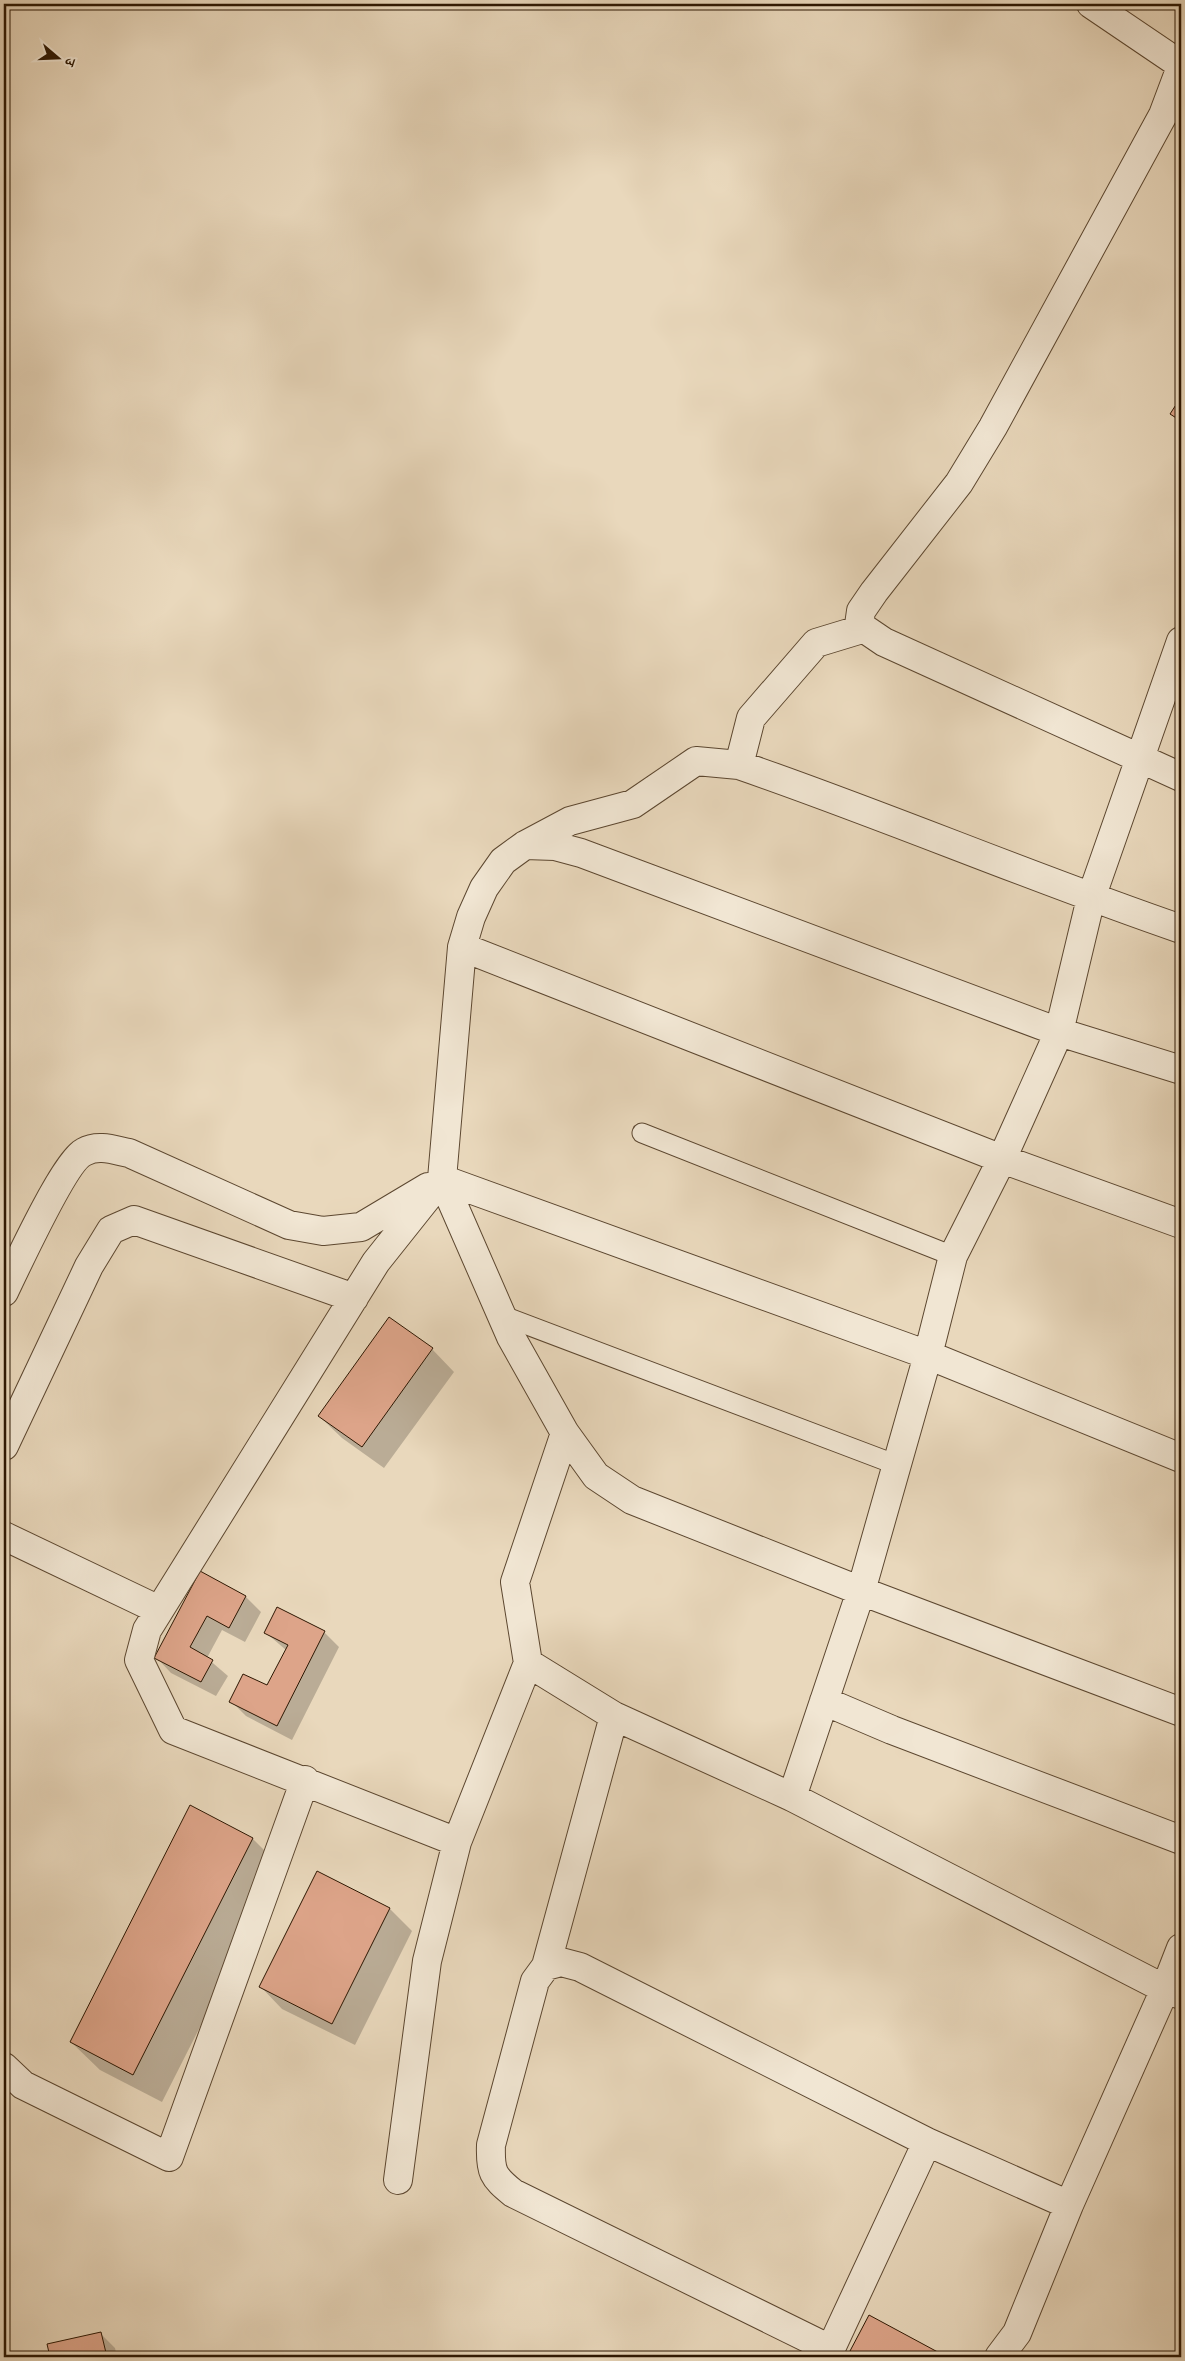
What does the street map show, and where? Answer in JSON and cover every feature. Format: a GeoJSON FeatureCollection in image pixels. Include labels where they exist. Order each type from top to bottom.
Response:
{"type":"FeatureCollection","features":[{"type":"Feature","properties":{"kind":"street"},"geometry":{"type":"LineString","coordinates":[[1091,4],[1181,66],[1155,130],[993,427],[958,483],[861,611],[859,626],[884,642],[1181,777]]}},
{"type":"Feature","properties":{"kind":"street"},"geometry":{"type":"LineString","coordinates":[[738,764],[751,718],[816,643],[862,629]]}},
{"type":"Feature","properties":{"kind":"street"},"geometry":{"type":"LineString","coordinates":[[788,1795],[792,1797],[860,1591],[928,1355],[953,1256],[1002,1159],[1059,1032],[1091,898],[1181,641]]}},
{"type":"Feature","properties":{"kind":"street"},"geometry":{"type":"LineString","coordinates":[[1181,929],[1091,898],[803,787],[738,764],[696,761],[633,804],[570,821],[525,845],[503,861],[484,888],[471,917],[462,947],[442,1179],[511,1337],[565,1433],[596,1476],[632,1500],[860,1591],[1181,1712]]}},
{"type":"Feature","properties":{"kind":"street"},"geometry":{"type":"LineString","coordinates":[[525,845],[554,846],[581,853],[1059,1032],[1181,1070]]}},
{"type":"Feature","properties":{"kind":"street"},"geometry":{"type":"LineString","coordinates":[[462,947],[1002,1159],[1181,1224]]}},
{"type":"Feature","properties":{"kind":"street"},"geometry":{"type":"LineString","coordinates":[[4,1292],[66,1171],[83,1152],[103,1147],[129,1153],[289,1225],[323,1231],[361,1227],[442,1179]]}},
{"type":"Feature","properties":{"kind":"street"},"geometry":{"type":"LineString","coordinates":[[442,1179],[376,1262],[147,1630],[139,1660],[173,1730],[305,1780],[457,1842]]}},
{"type":"Feature","properties":{"kind":"street"},"geometry":{"type":"LineString","coordinates":[[442,1179],[928,1355],[1181,1458]]}},
{"type":"Feature","properties":{"kind":"street"},"geometry":{"type":"LineString","coordinates":[[4,1446],[88,1266],[111,1230],[134,1220],[354,1298]]}},
{"type":"Feature","properties":{"kind":"street"},"geometry":{"type":"LineString","coordinates":[[398,2180],[427,1961],[457,1842],[528,1664],[515,1582],[565,1433]]}},
{"type":"Feature","properties":{"kind":"street"},"geometry":{"type":"LineString","coordinates":[[4,1536],[160,1610]]}},
{"type":"Feature","properties":{"kind":"street"},"geometry":{"type":"LineString","coordinates":[[528,1664],[614,1716],[788,1795],[1173,1992]]}},
{"type":"Feature","properties":{"kind":"street"},"geometry":{"type":"LineString","coordinates":[[824,1701],[892,1730],[1181,1840]]}},
{"type":"Feature","properties":{"kind":"street"},"geometry":{"type":"LineString","coordinates":[[614,1716],[546,1966],[535,1981],[491,2145],[490,2168],[499,2182],[514,2193],[829,2353],[928,2142]]}},
{"type":"Feature","properties":{"kind":"street"},"geometry":{"type":"LineString","coordinates":[[4,2067],[23,2085],[169,2157],[305,1780]]}},
{"type":"Feature","properties":{"kind":"street"},"geometry":{"type":"LineString","coordinates":[[999,2357],[1017,2332],[1069,2204],[1173,1992],[1181,1948]]}},
{"type":"Feature","properties":{"kind":"street"},"geometry":{"type":"LineString","coordinates":[[546,1966],[561,1962],[580,1967],[928,2142],[1069,2204]]}},
{"type":"Feature","properties":{"kind":"lane"},"geometry":{"type":"LineString","coordinates":[[642,1134],[953,1256]]}},
{"type":"Feature","properties":{"kind":"lane"},"geometry":{"type":"LineString","coordinates":[[501,1315],[896,1464]]}},
{"type":"Feature","properties":{"kind":"building"},"geometry":{"type":"Polygon","coordinates":[[[1181,397],[1181,421],[1170,414],[1181,397]]]}},
{"type":"Feature","properties":{"kind":"building"},"geometry":{"type":"Polygon","coordinates":[[[389,1317],[433,1348],[362,1447],[318,1416],[389,1317]]]}},
{"type":"Feature","properties":{"kind":"building"},"geometry":{"type":"Polygon","coordinates":[[[200,1571],[246,1596],[229,1628],[207,1616],[190,1647],[213,1660],[201,1682],[154,1658],[200,1571]]]}},
{"type":"Feature","properties":{"kind":"building"},"geometry":{"type":"Polygon","coordinates":[[[277,1607],[325,1631],[277,1726],[229,1702],[243,1674],[267,1685],[288,1645],[264,1633],[277,1607]]]}},
{"type":"Feature","properties":{"kind":"building"},"geometry":{"type":"Polygon","coordinates":[[[190,1805],[253,1838],[133,2075],[70,2042],[190,1805]]]}},
{"type":"Feature","properties":{"kind":"building"},"geometry":{"type":"Polygon","coordinates":[[[317,1871],[390,1908],[332,2024],[259,1987],[317,1871]]]}},
{"type":"Feature","properties":{"kind":"building"},"geometry":{"type":"Polygon","coordinates":[[[869,2315],[947,2357],[862,2357],[850,2351],[869,2315]]]}},
{"type":"Feature","properties":{"kind":"building"},"geometry":{"type":"Polygon","coordinates":[[[101,2332],[107,2357],[50,2357],[47,2344],[101,2332]]]}}]}
